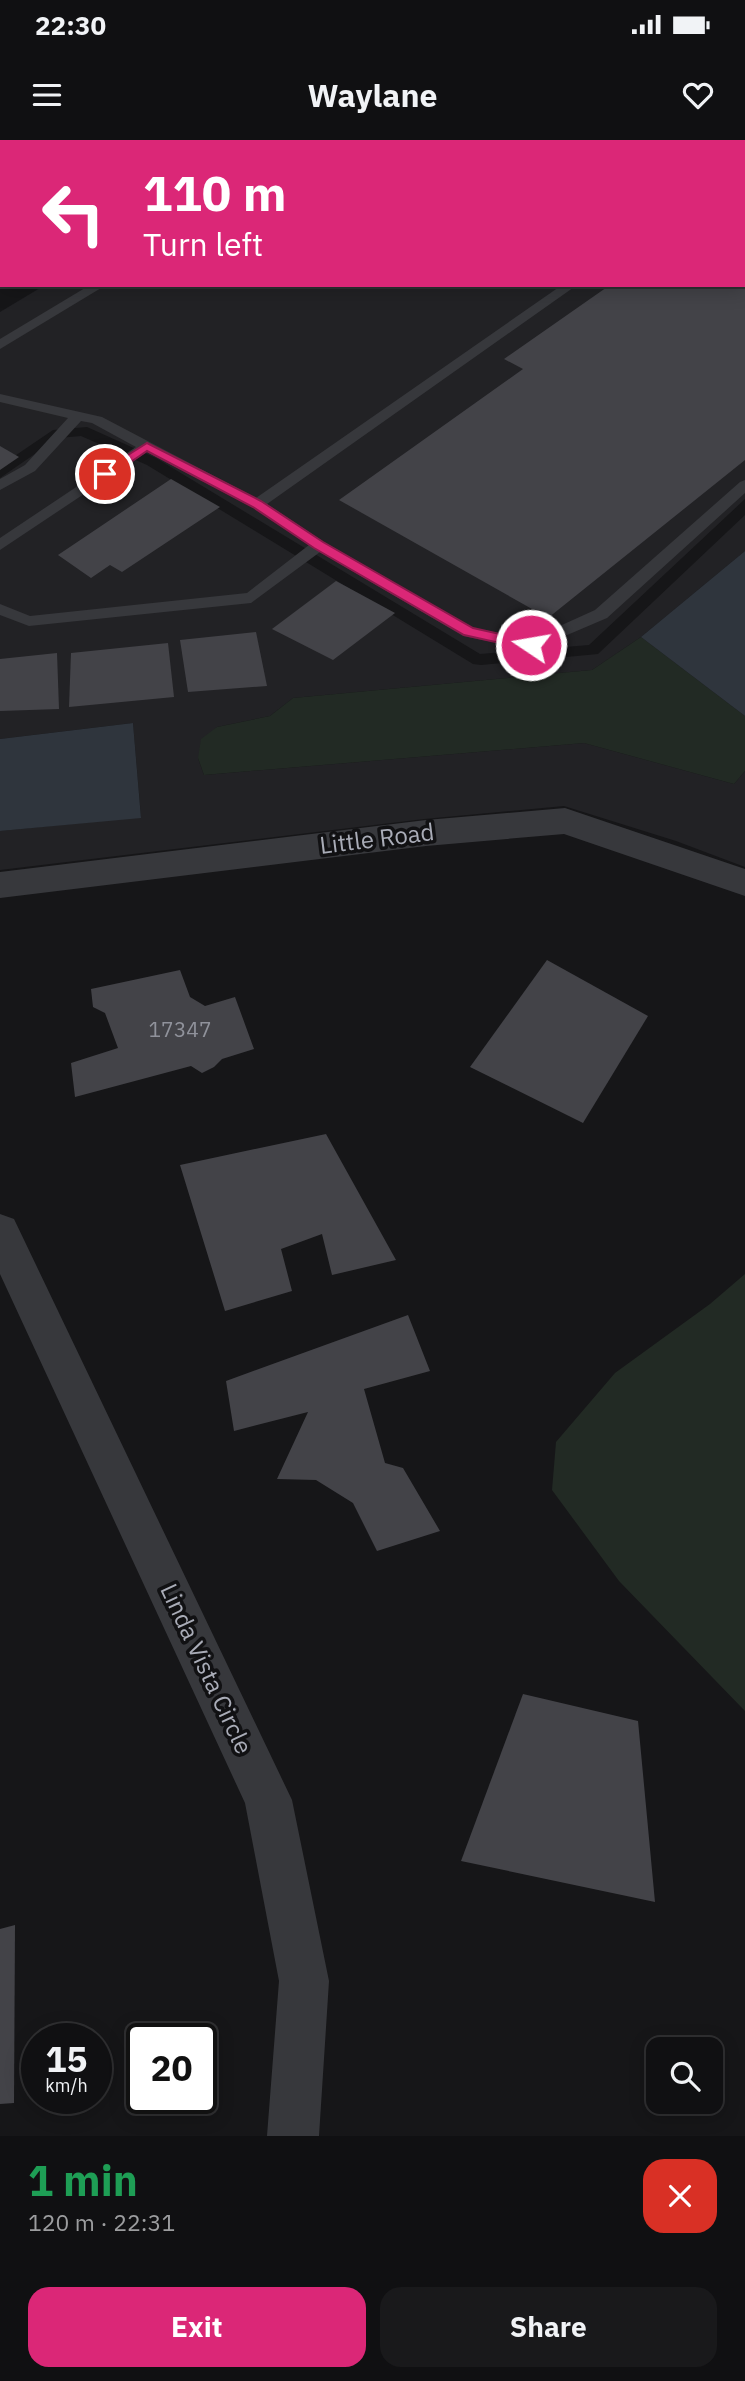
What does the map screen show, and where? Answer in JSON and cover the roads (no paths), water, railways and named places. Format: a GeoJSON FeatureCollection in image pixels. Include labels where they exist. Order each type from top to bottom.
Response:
{"type":"FeatureCollection","features":[{"type":"Feature","properties":{"kind":"street","name":"Little Road"},"geometry":{"type":"LineString","coordinates":[[0,885],[425,833],[565,821],[745,883]]}},
{"type":"Feature","properties":{"kind":"street","name":"Linda Vista Circle"},"geometry":{"type":"LineString","coordinates":[[0,1231],[268,1800],[304,1981],[293,2136]]}},
{"type":"Feature","properties":{"kind":"lane"},"geometry":{"type":"LineString","coordinates":[[0,345],[97,287]]}},
{"type":"Feature","properties":{"kind":"lane"},"geometry":{"type":"LineString","coordinates":[[257,504],[567,287]]}},
{"type":"Feature","properties":{"kind":"lane"},"geometry":{"type":"LineString","coordinates":[[0,398],[97,420],[257,504],[318,545],[469,632],[531,645],[601,614],[745,485]]}},
{"type":"Feature","properties":{"kind":"lane"},"geometry":{"type":"LineString","coordinates":[[0,485],[30,468],[78,416]]}},
{"type":"Feature","properties":{"kind":"lane"},"geometry":{"type":"LineString","coordinates":[[0,545],[147,446]]}},
{"type":"Feature","properties":{"kind":"lane"},"geometry":{"type":"LineString","coordinates":[[0,609],[29,621],[251,598],[318,545]]}}]}
